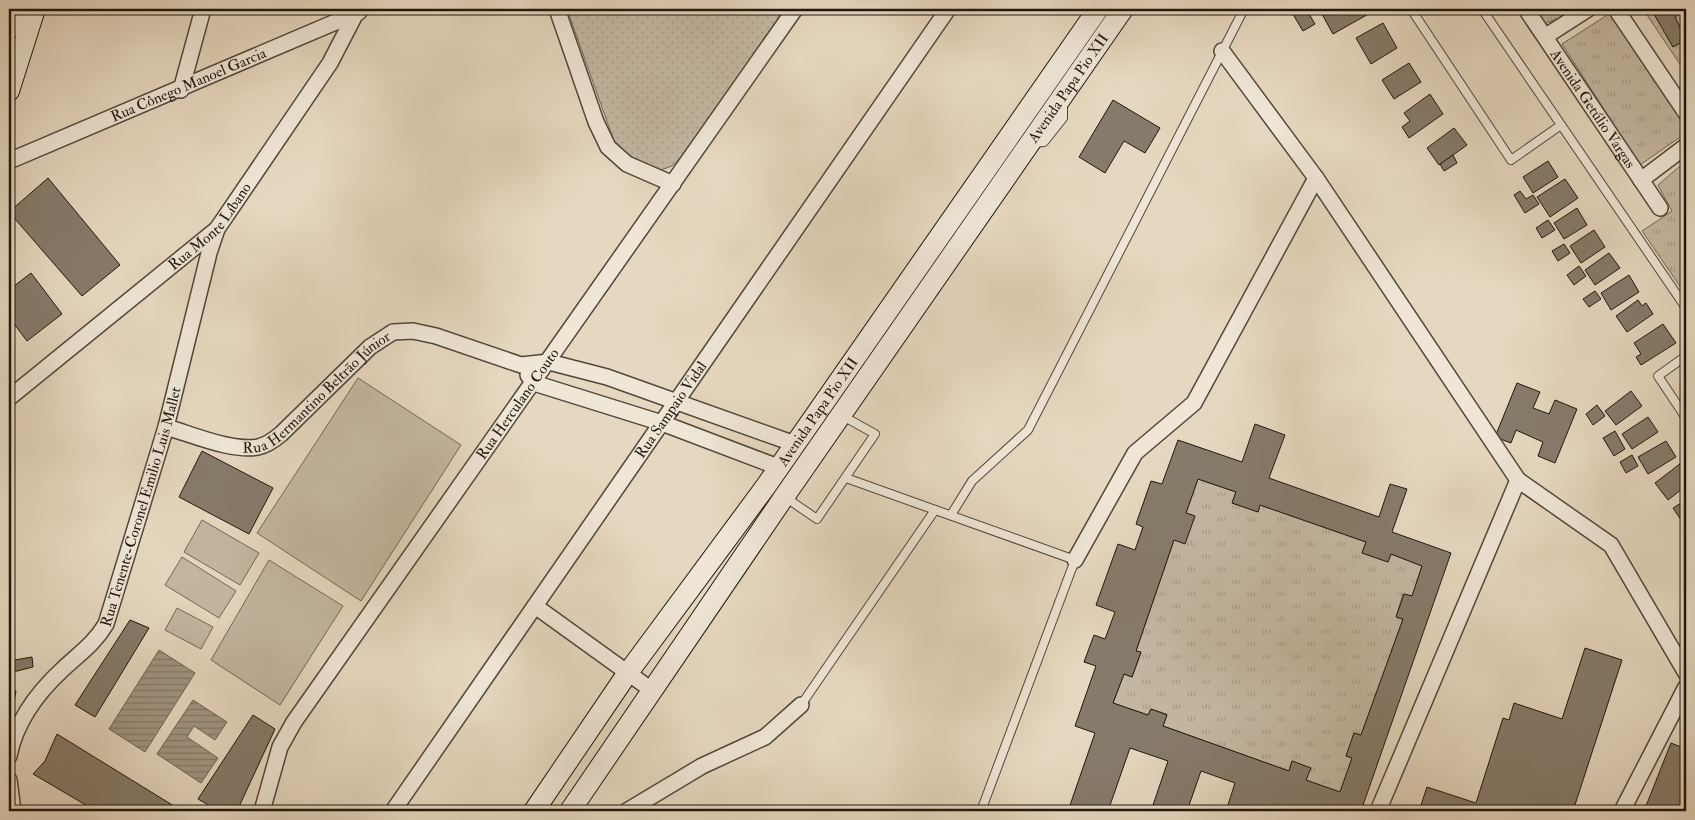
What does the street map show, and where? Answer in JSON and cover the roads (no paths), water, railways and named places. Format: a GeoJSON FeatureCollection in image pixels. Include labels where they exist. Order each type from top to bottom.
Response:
{"type":"FeatureCollection","features":[{"type":"Feature","properties":{"kind":"street"},"geometry":{"type":"LineString","coordinates":[[9,29],[14,9]]}},
{"type":"Feature","properties":{"kind":"street"},"geometry":{"type":"LineString","coordinates":[[9,91],[35,9]]}},
{"type":"Feature","properties":{"kind":"street"},"geometry":{"type":"LineString","coordinates":[[181,90],[204,9]]}},
{"type":"Feature","properties":{"kind":"street"},"geometry":{"type":"LineString","coordinates":[[557,9],[596,122],[608,147],[627,164],[673,184]]}},
{"type":"Feature","properties":{"kind":"street","name":"Rua Herculano Couto"},"geometry":{"type":"LineString","coordinates":[[262,811],[280,747],[294,722],[549,362],[795,9]]}},
{"type":"Feature","properties":{"kind":"street","name":"Rua Sampaio Vidal"},"geometry":{"type":"LineString","coordinates":[[393,811],[948,9]]}},
{"type":"Feature","properties":{"kind":"street","name":"Avenida Papa Pio XII"},"geometry":{"type":"LineString","coordinates":[[534,811],[627,674],[775,491],[778,467],[795,444],[832,410],[942,232],[1098,9]]}},
{"type":"Feature","properties":{"kind":"street","name":"Avenida Papa Pio XII"},"geometry":{"type":"LineString","coordinates":[[570,811],[652,691],[775,491],[832,410],[960,244],[1123,9]]}},
{"type":"Feature","properties":{"kind":"street","name":"Avenida Getúlio Vargas"},"geometry":{"type":"LineString","coordinates":[[1526,9],[1546,36],[1660,208]]}},
{"type":"Feature","properties":{"kind":"street"},"geometry":{"type":"LineString","coordinates":[[1546,36],[1588,9]]}},
{"type":"Feature","properties":{"kind":"street"},"geometry":{"type":"LineString","coordinates":[[1616,9],[1686,113]]}},
{"type":"Feature","properties":{"kind":"street","name":"Rua Cônego Manoel Garcia"},"geometry":{"type":"LineString","coordinates":[[9,161],[181,90],[360,10]]}},
{"type":"Feature","properties":{"kind":"street","name":"Rua Monte Líbano"},"geometry":{"type":"LineString","coordinates":[[9,398],[217,229],[330,63],[360,10]]}},
{"type":"Feature","properties":{"kind":"street"},"geometry":{"type":"LineString","coordinates":[[1070,48],[1088,60]]}},
{"type":"Feature","properties":{"kind":"street"},"geometry":{"type":"LineString","coordinates":[[1222,52],[1316,178],[1518,480],[1611,545],[1686,673]]}},
{"type":"Feature","properties":{"kind":"street"},"geometry":{"type":"LineString","coordinates":[[1641,180],[1686,146]]}},
{"type":"Feature","properties":{"kind":"street"},"geometry":{"type":"LineString","coordinates":[[1075,560],[1135,453],[1194,403],[1316,178]]}},
{"type":"Feature","properties":{"kind":"street","name":"Rua Tenente-Coronel Emilio Luis Mallet"},"geometry":{"type":"LineString","coordinates":[[9,756],[21,722],[32,704],[62,670],[92,644],[106,624],[166,426],[209,253],[217,229]]}},
{"type":"Feature","properties":{"kind":"street"},"geometry":{"type":"LineString","coordinates":[[942,232],[960,244]]}},
{"type":"Feature","properties":{"kind":"street","name":"Rua Hermantino Beltrão Júnior"},"geometry":{"type":"LineString","coordinates":[[166,426],[236,447],[259,447],[270,442],[370,347],[393,332],[413,331],[436,336],[522,365],[549,362]]}},
{"type":"Feature","properties":{"kind":"street"},"geometry":{"type":"LineString","coordinates":[[549,362],[607,377],[795,444]]}},
{"type":"Feature","properties":{"kind":"street"},"geometry":{"type":"LineString","coordinates":[[522,365],[534,383],[662,423],[778,467]]}},
{"type":"Feature","properties":{"kind":"street"},"geometry":{"type":"LineString","coordinates":[[1378,811],[1518,480]]}},
{"type":"Feature","properties":{"kind":"street"},"geometry":{"type":"LineString","coordinates":[[535,606],[652,691]]}},
{"type":"Feature","properties":{"kind":"street"},"geometry":{"type":"LineString","coordinates":[[1622,811],[1686,687]]}},
{"type":"Feature","properties":{"kind":"street"},"geometry":{"type":"LineString","coordinates":[[627,811],[702,766],[765,737],[801,705]]}},
{"type":"Feature","properties":{"kind":"street"},"geometry":{"type":"LineString","coordinates":[[9,780],[13,811]]}},
{"type":"Feature","properties":{"kind":"lane"},"geometry":{"type":"LineString","coordinates":[[951,516],[972,481],[1028,430],[1244,9]]}},
{"type":"Feature","properties":{"kind":"lane"},"geometry":{"type":"LineString","coordinates":[[1410,9],[1511,160],[1561,125]]}},
{"type":"Feature","properties":{"kind":"lane"},"geometry":{"type":"LineString","coordinates":[[1482,9],[1686,308]]}},
{"type":"Feature","properties":{"kind":"lane"},"geometry":{"type":"LineString","coordinates":[[1686,356],[1658,376],[1686,418]]}},
{"type":"Feature","properties":{"kind":"lane"},"geometry":{"type":"LineString","coordinates":[[775,491],[817,519],[846,478],[875,434],[832,410]]}},
{"type":"Feature","properties":{"kind":"lane"},"geometry":{"type":"LineString","coordinates":[[846,478],[1075,560],[981,811]]}},
{"type":"Feature","properties":{"kind":"lane"},"geometry":{"type":"LineString","coordinates":[[801,705],[935,510]]}}]}
